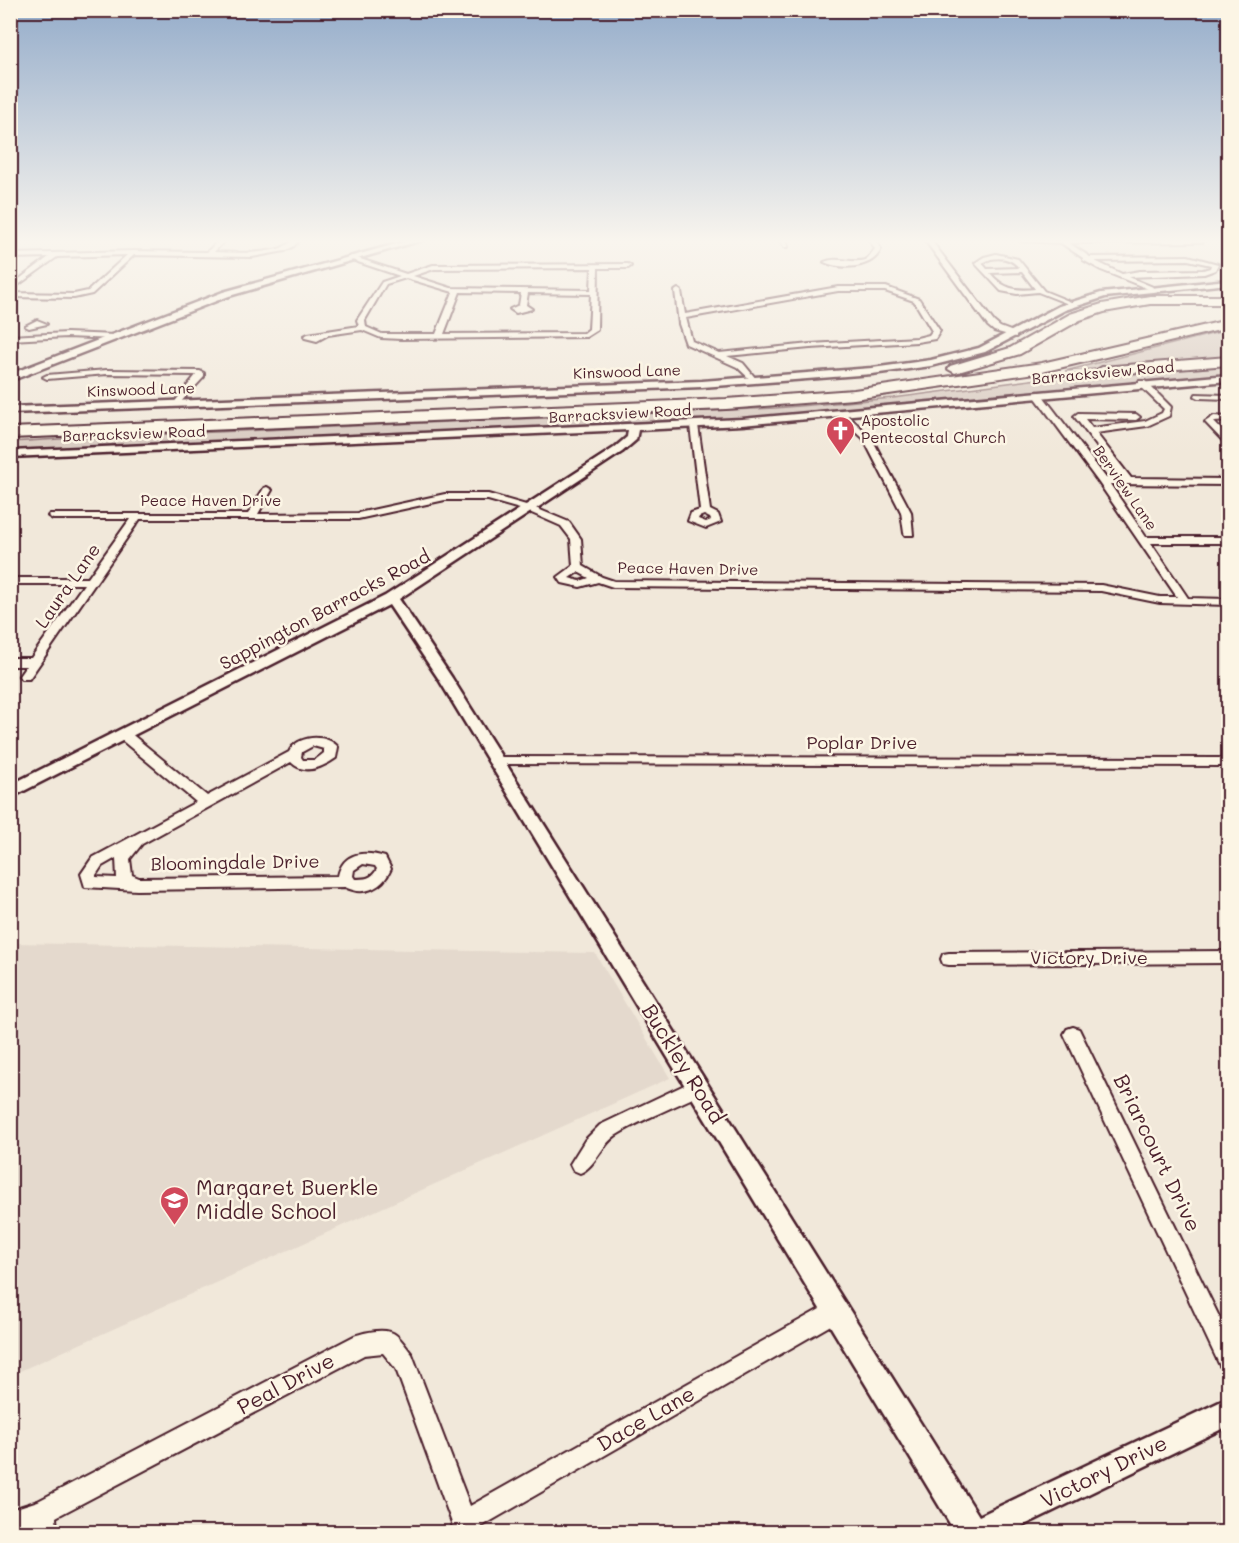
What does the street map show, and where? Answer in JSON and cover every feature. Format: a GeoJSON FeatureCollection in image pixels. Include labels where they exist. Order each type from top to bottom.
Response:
{"type":"FeatureCollection","features":[{"type":"Feature","properties":{"kind":"highway"},"geometry":{"type":"LineString","coordinates":[[876,382],[968,366],[1007,355],[1075,317],[1093,311]]}},
{"type":"Feature","properties":{"kind":"highway"},"geometry":{"type":"LineString","coordinates":[[10,424],[704,395],[876,382],[1042,359],[1126,341],[1228,314]]}},
{"type":"Feature","properties":{"kind":"highway"},"geometry":{"type":"LineString","coordinates":[[10,433],[765,402],[908,390],[991,378],[1109,356],[1228,324]]}},
{"type":"Feature","properties":{"kind":"highway"},"geometry":{"type":"LineString","coordinates":[[991,378],[1012,379],[1228,361]]}},
{"type":"Feature","properties":{"kind":"street"},"geometry":{"type":"LineString","coordinates":[[10,378],[182,311]]}},
{"type":"Feature","properties":{"kind":"street"},"geometry":{"type":"LineString","coordinates":[[363,328],[361,320],[366,311]]}},
{"type":"Feature","properties":{"kind":"street"},"geometry":{"type":"LineString","coordinates":[[439,337],[449,311]]}},
{"type":"Feature","properties":{"kind":"street"},"geometry":{"type":"LineString","coordinates":[[326,334],[363,328],[381,336],[586,335],[593,330],[593,311]]}},
{"type":"Feature","properties":{"kind":"street"},"geometry":{"type":"LineString","coordinates":[[682,311],[682,324],[689,342],[735,362],[753,380]]}},
{"type":"Feature","properties":{"kind":"street"},"geometry":{"type":"LineString","coordinates":[[683,316],[713,311]]}},
{"type":"Feature","properties":{"kind":"street"},"geometry":{"type":"LineString","coordinates":[[719,355],[810,345],[917,340],[935,335],[936,332],[924,311]]}},
{"type":"Feature","properties":{"kind":"street"},"geometry":{"type":"LineString","coordinates":[[981,311],[997,329],[1013,335]]}},
{"type":"Feature","properties":{"kind":"street","name":"Kinswood Lane"},"geometry":{"type":"LineString","coordinates":[[10,410],[753,380],[931,363],[982,350],[1059,311]]}},
{"type":"Feature","properties":{"kind":"street"},"geometry":{"type":"LineString","coordinates":[[26,338],[35,327]]}},
{"type":"Feature","properties":{"kind":"street"},"geometry":{"type":"LineString","coordinates":[[10,338],[76,335],[115,337]]}},
{"type":"Feature","properties":{"kind":"street"},"geometry":{"type":"LineString","coordinates":[[735,362],[742,353]]}},
{"type":"Feature","properties":{"kind":"street"},"geometry":{"type":"LineString","coordinates":[[47,377],[107,372],[200,374],[200,377],[177,404]]}},
{"type":"Feature","properties":{"kind":"street","name":"Barracksview Road"},"geometry":{"type":"LineString","coordinates":[[10,454],[633,429],[842,415],[1137,384],[1228,378]]}},
{"type":"Feature","properties":{"kind":"street"},"geometry":{"type":"LineString","coordinates":[[1090,431],[1147,423],[1159,418],[1168,409],[1137,384]]}},
{"type":"Feature","properties":{"kind":"street","name":"Berview Lane"},"geometry":{"type":"LineString","coordinates":[[1036,394],[1103,481],[1186,602]]}},
{"type":"Feature","properties":{"kind":"street"},"geometry":{"type":"LineString","coordinates":[[1199,396],[1228,397]]}},
{"type":"Feature","properties":{"kind":"street"},"geometry":{"type":"LineString","coordinates":[[842,415],[867,437],[906,512],[909,533]]}},
{"type":"Feature","properties":{"kind":"street"},"geometry":{"type":"LineString","coordinates":[[1129,482],[1078,416],[1159,418]]}},
{"type":"Feature","properties":{"kind":"street"},"geometry":{"type":"LineString","coordinates":[[1228,419],[1214,419],[1209,422],[1228,441]]}},
{"type":"Feature","properties":{"kind":"street"},"geometry":{"type":"LineString","coordinates":[[694,425],[705,512]]}},
{"type":"Feature","properties":{"kind":"street","name":"Sappington Barracks Road"},"geometry":{"type":"LineString","coordinates":[[10,792],[390,599],[624,445],[632,438],[633,429]]}},
{"type":"Feature","properties":{"kind":"street"},"geometry":{"type":"LineString","coordinates":[[1103,481],[1228,482]]}},
{"type":"Feature","properties":{"kind":"street"},"geometry":{"type":"LineString","coordinates":[[252,516],[267,490]]}},
{"type":"Feature","properties":{"kind":"street","name":"Peace Haven Drive"},"geometry":{"type":"LineString","coordinates":[[53,516],[358,516],[461,496],[488,497],[555,518],[572,531],[576,539],[578,567],[597,579],[614,584],[1101,588],[1160,600],[1228,602]]}},
{"type":"Feature","properties":{"kind":"street","name":"Laura Lane"},"geometry":{"type":"LineString","coordinates":[[25,676],[137,516]]}},
{"type":"Feature","properties":{"kind":"street"},"geometry":{"type":"LineString","coordinates":[[1144,540],[1228,540]]}},
{"type":"Feature","properties":{"kind":"street"},"geometry":{"type":"LineString","coordinates":[[578,567],[563,577],[566,581],[580,584],[597,579]]}},
{"type":"Feature","properties":{"kind":"street"},"geometry":{"type":"LineString","coordinates":[[10,581],[92,581]]}},
{"type":"Feature","properties":{"kind":"street","name":"Buckley Road"},"geometry":{"type":"LineString","coordinates":[[390,599],[398,606],[411,625],[972,1533]]}},
{"type":"Feature","properties":{"kind":"street"},"geometry":{"type":"LineString","coordinates":[[10,662],[35,662]]}},
{"type":"Feature","properties":{"kind":"street"},"geometry":{"type":"LineString","coordinates":[[124,735],[204,801]]}},
{"type":"Feature","properties":{"kind":"street"},"geometry":{"type":"LineString","coordinates":[[131,881],[123,858],[137,840],[204,801],[294,755]]}},
{"type":"Feature","properties":{"kind":"street","name":"Poplar Drive"},"geometry":{"type":"LineString","coordinates":[[495,761],[1228,762]]}},
{"type":"Feature","properties":{"kind":"street","name":"Bloomingdale Drive"},"geometry":{"type":"LineString","coordinates":[[137,840],[98,862],[88,874],[90,883],[347,881]]}},
{"type":"Feature","properties":{"kind":"street","name":"Victory Drive"},"geometry":{"type":"LineString","coordinates":[[949,959],[1228,957]]}},
{"type":"Feature","properties":{"kind":"street","name":"Briarcourt Drive"},"geometry":{"type":"LineString","coordinates":[[1073,1034],[1228,1358]]}},
{"type":"Feature","properties":{"kind":"street"},"geometry":{"type":"LineString","coordinates":[[580,1164],[592,1146],[607,1131],[697,1087]]}},
{"type":"Feature","properties":{"kind":"street","name":"Dace Lane"},"geometry":{"type":"LineString","coordinates":[[464,1528],[836,1311]]}},
{"type":"Feature","properties":{"kind":"street","name":"Peal Drive"},"geometry":{"type":"LineString","coordinates":[[10,1522],[44,1522],[362,1344],[387,1342],[404,1362],[464,1528]]}},
{"type":"Feature","properties":{"kind":"street","name":"Victory Drive"},"geometry":{"type":"LineString","coordinates":[[979,1533],[1228,1412]]}},
{"type":"Feature","properties":{"kind":"shaded area"},"geometry":{"type":"Polygon","coordinates":[[[1228,330],[1228,359],[1065,371],[1228,330]]]}},
{"type":"Feature","properties":{"kind":"shaded area"},"geometry":{"type":"Polygon","coordinates":[[[1228,363],[1228,375],[728,420],[11,451],[11,442],[76,438],[776,408],[893,398],[1069,375],[1228,363]]]}},
{"type":"Feature","properties":{"kind":"shaded area","name":"Margaret Buerkle Middle School"},"geometry":{"type":"Polygon","coordinates":[[[11,943],[595,953],[670,1078],[11,1375],[11,943]]]}},
{"type":"Feature","properties":{"kind":"place","name":"Apostolic Pentecostal Church"},"geometry":{"type":"Point","coordinates":[840,456]}},
{"type":"Feature","properties":{"kind":"place","name":"Margaret Buerkle Middle School"},"geometry":{"type":"Point","coordinates":[175,1226]}}]}
